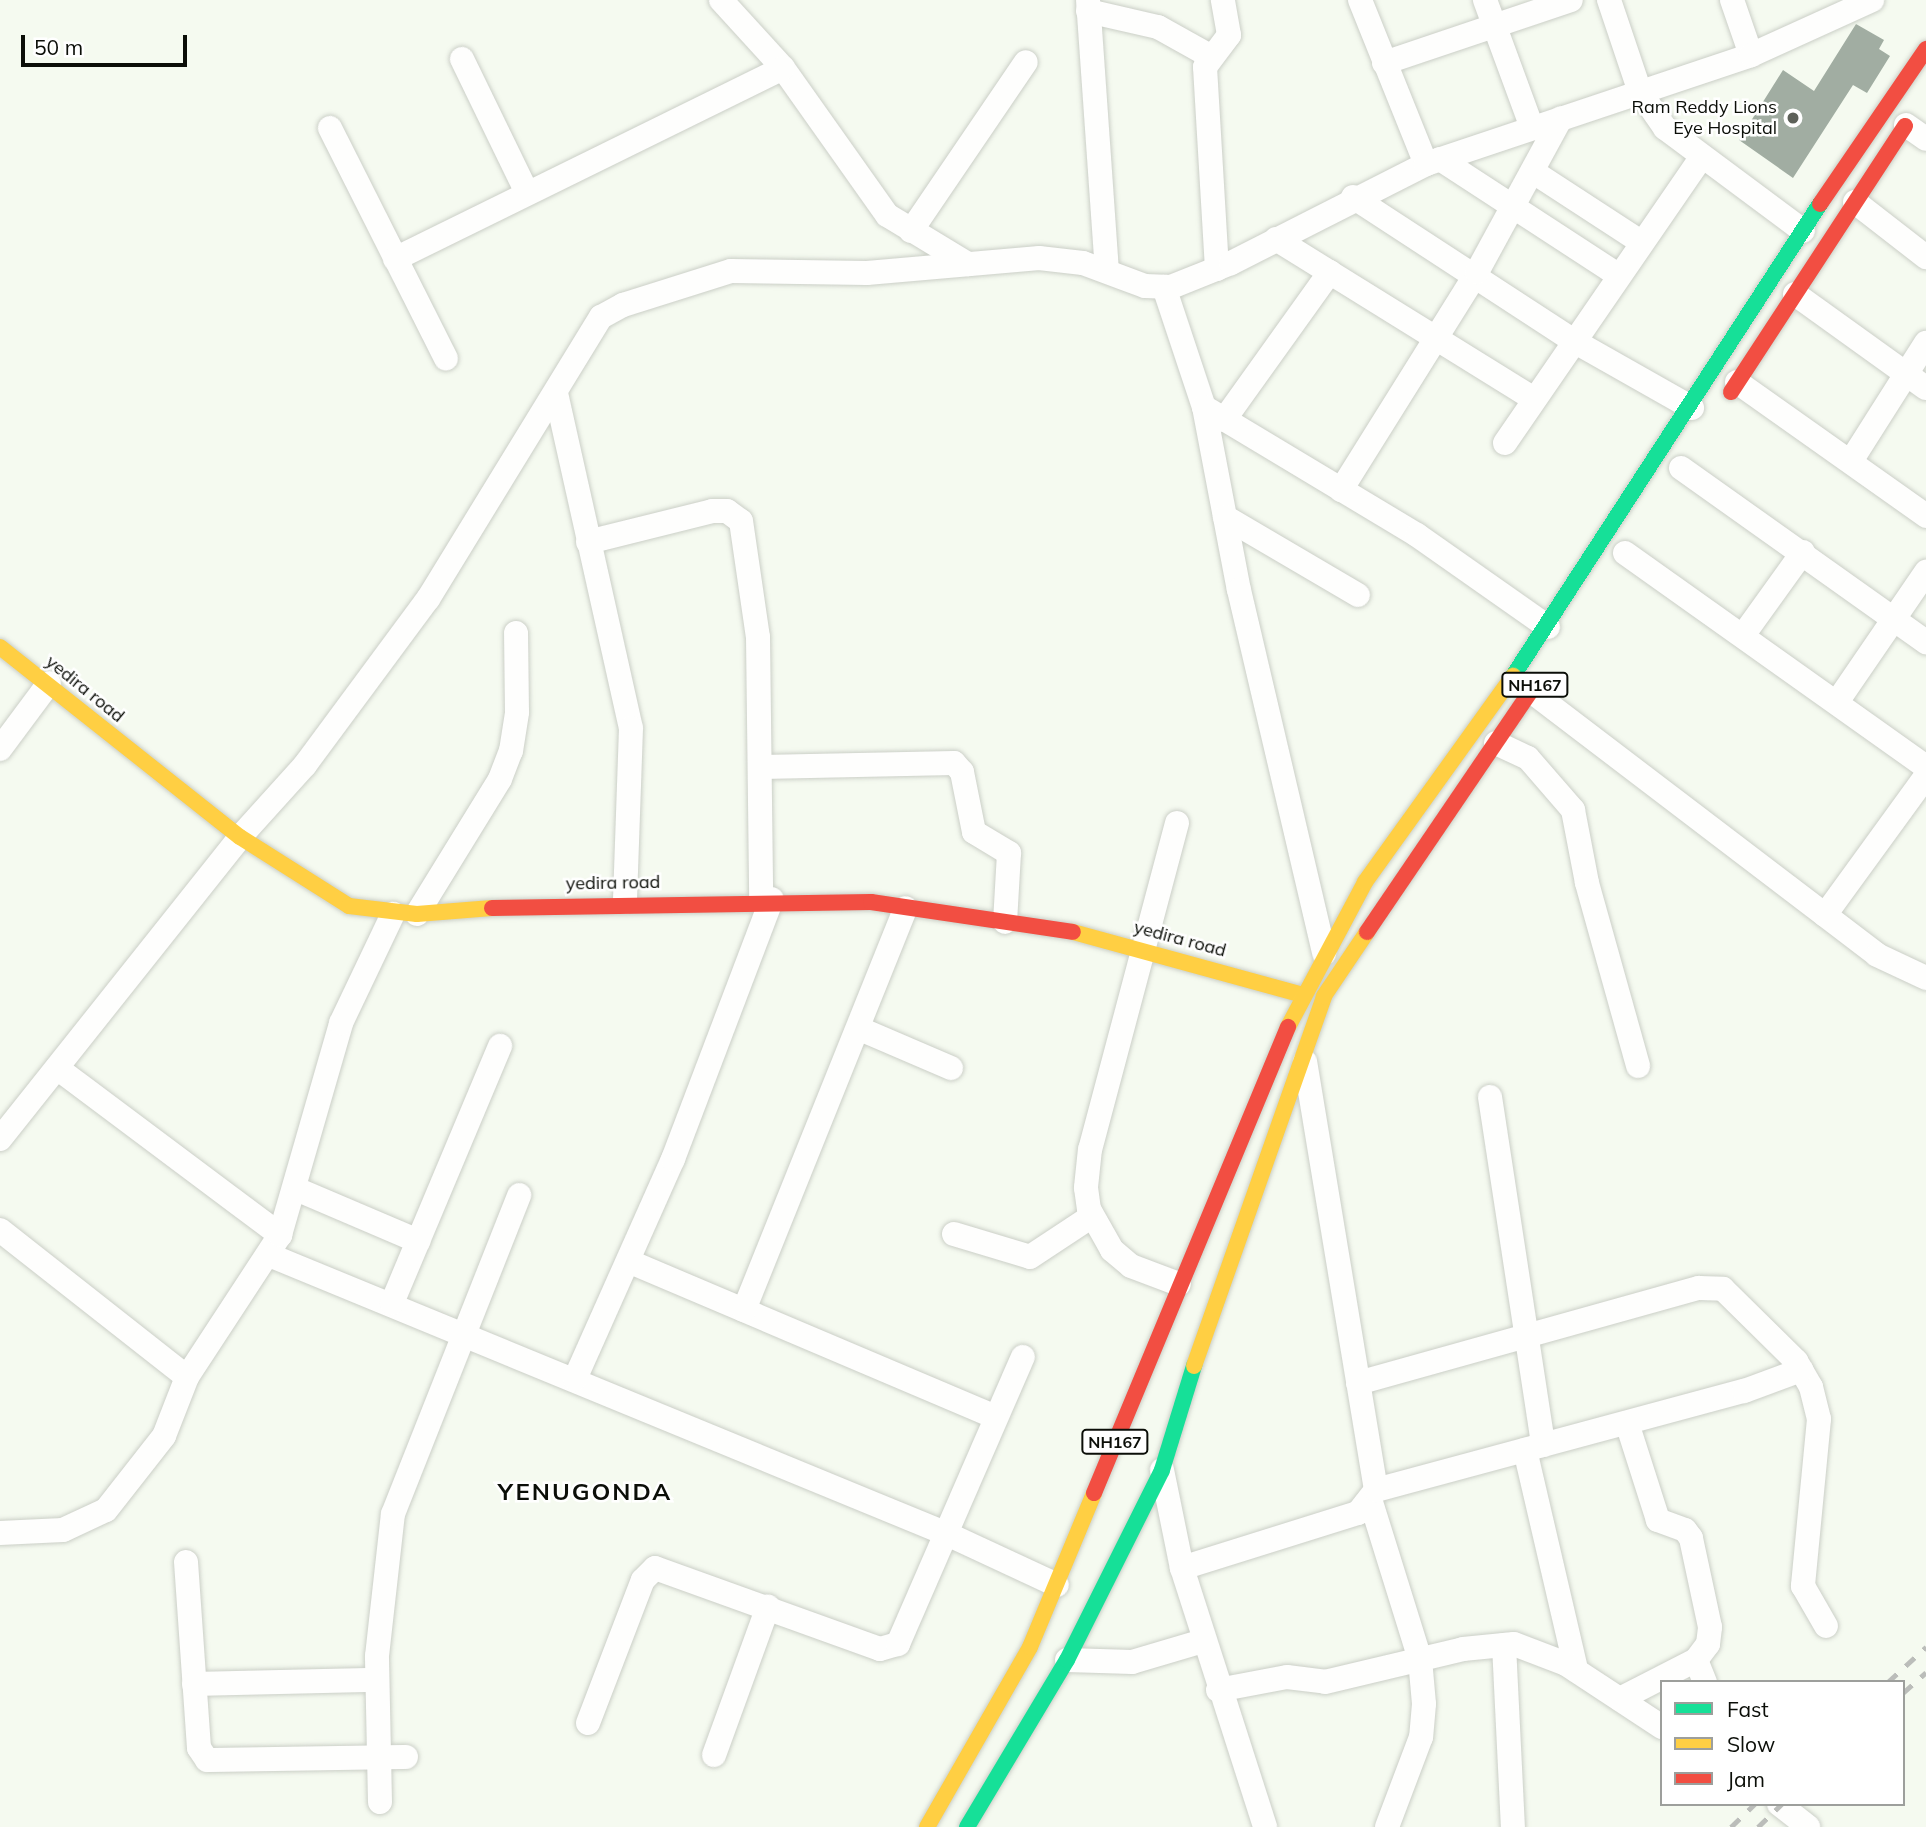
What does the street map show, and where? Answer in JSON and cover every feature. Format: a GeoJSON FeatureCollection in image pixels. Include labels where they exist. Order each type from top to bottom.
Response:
{"type":"FeatureCollection","features":[{"type":"Feature","properties":{"kind":"main road","name":"NH167"},"geometry":{"type":"LineString","coordinates":[[927,1827],[1030,1647],[1179,1284],[1324,953],[1372,871],[1548,626],[1692,408],[1803,232],[1926,49]]}},
{"type":"Feature","properties":{"kind":"main road"},"geometry":{"type":"LineString","coordinates":[[1723,403],[1912,115]]}},
{"type":"Feature","properties":{"kind":"main road","name":"yedira road"},"geometry":{"type":"LineString","coordinates":[[0,648],[49,683],[240,837],[337,900],[405,914],[625,902],[766,899],[906,908],[1005,922],[1144,949],[1304,995]]}},
{"type":"Feature","properties":{"kind":"main road","name":"NH167"},"geometry":{"type":"LineString","coordinates":[[967,1827],[1067,1660],[1162,1470],[1212,1309],[1324,996],[1546,668]]}},
{"type":"Feature","properties":{"kind":"street"},"geometry":{"type":"LineString","coordinates":[[722,0],[783,68],[859,180],[887,215],[968,264]]}},
{"type":"Feature","properties":{"kind":"street"},"geometry":{"type":"LineString","coordinates":[[1217,269],[1205,86],[1210,56],[1229,35],[1223,0]]}},
{"type":"Feature","properties":{"kind":"street"},"geometry":{"type":"LineString","coordinates":[[1360,0],[1384,63],[1433,161],[1618,275]]}},
{"type":"Feature","properties":{"kind":"street"},"geometry":{"type":"LineString","coordinates":[[1485,0],[1532,128]]}},
{"type":"Feature","properties":{"kind":"street"},"geometry":{"type":"LineString","coordinates":[[1384,63],[1571,0]]}},
{"type":"Feature","properties":{"kind":"street"},"geometry":{"type":"LineString","coordinates":[[1609,0],[1640,92],[1665,128],[1700,159],[1803,232]]}},
{"type":"Feature","properties":{"kind":"street"},"geometry":{"type":"LineString","coordinates":[[1732,0],[1751,55]]}},
{"type":"Feature","properties":{"kind":"street"},"geometry":{"type":"LineString","coordinates":[[0,1139],[240,837],[304,765],[428,599],[601,317],[711,275],[867,273],[1038,258],[1107,271],[1145,286],[1164,287],[1217,269],[1353,197],[1433,161],[1751,55],[1872,0]]}},
{"type":"Feature","properties":{"kind":"street"},"geometry":{"type":"LineString","coordinates":[[1107,271],[1088,6],[1158,27],[1210,56]]}},
{"type":"Feature","properties":{"kind":"street"},"geometry":{"type":"LineString","coordinates":[[462,59],[527,193]]}},
{"type":"Feature","properties":{"kind":"street"},"geometry":{"type":"LineString","coordinates":[[911,231],[1026,62]]}},
{"type":"Feature","properties":{"kind":"street"},"geometry":{"type":"LineString","coordinates":[[395,259],[783,68]]}},
{"type":"Feature","properties":{"kind":"street"},"geometry":{"type":"LineString","coordinates":[[1912,115],[1926,139]]}},
{"type":"Feature","properties":{"kind":"street"},"geometry":{"type":"LineString","coordinates":[[1341,490],[1514,209],[1535,173],[1561,118]]}},
{"type":"Feature","properties":{"kind":"street"},"geometry":{"type":"LineString","coordinates":[[330,128],[446,359]]}},
{"type":"Feature","properties":{"kind":"street"},"geometry":{"type":"LineString","coordinates":[[1505,443],[1573,340],[1700,159]]}},
{"type":"Feature","properties":{"kind":"street"},"geometry":{"type":"LineString","coordinates":[[1535,173],[1641,242]]}},
{"type":"Feature","properties":{"kind":"street"},"geometry":{"type":"LineString","coordinates":[[1353,197],[1573,340],[1692,408]]}},
{"type":"Feature","properties":{"kind":"street"},"geometry":{"type":"LineString","coordinates":[[1855,202],[1926,257]]}},
{"type":"Feature","properties":{"kind":"street"},"geometry":{"type":"LineString","coordinates":[[1276,239],[1534,399]]}},
{"type":"Feature","properties":{"kind":"street"},"geometry":{"type":"LineString","coordinates":[[1214,414],[1330,272]]}},
{"type":"Feature","properties":{"kind":"street"},"geometry":{"type":"LineString","coordinates":[[1164,287],[1214,414],[1225,517],[1324,953]]}},
{"type":"Feature","properties":{"kind":"street"},"geometry":{"type":"LineString","coordinates":[[1795,294],[1916,380]]}},
{"type":"Feature","properties":{"kind":"street"},"geometry":{"type":"LineString","coordinates":[[1851,461],[1916,380],[1926,343]]}},
{"type":"Feature","properties":{"kind":"street"},"geometry":{"type":"LineString","coordinates":[[1737,382],[1926,516]]}},
{"type":"Feature","properties":{"kind":"street"},"geometry":{"type":"LineString","coordinates":[[556,393],[588,542],[620,662],[631,728],[625,902]]}},
{"type":"Feature","properties":{"kind":"street"},"geometry":{"type":"LineString","coordinates":[[1214,414],[1341,490],[1548,626]]}},
{"type":"Feature","properties":{"kind":"street"},"geometry":{"type":"LineString","coordinates":[[1681,468],[1803,552],[1926,642]]}},
{"type":"Feature","properties":{"kind":"street"},"geometry":{"type":"LineString","coordinates":[[575,1379],[673,1158],[766,899],[758,637],[741,521],[727,511],[712,511],[588,542]]}},
{"type":"Feature","properties":{"kind":"street"},"geometry":{"type":"LineString","coordinates":[[1225,517],[1358,595]]}},
{"type":"Feature","properties":{"kind":"street"},"geometry":{"type":"LineString","coordinates":[[1744,635],[1803,552]]}},
{"type":"Feature","properties":{"kind":"street"},"geometry":{"type":"LineString","coordinates":[[1624,553],[1744,635],[1926,767]]}},
{"type":"Feature","properties":{"kind":"street"},"geometry":{"type":"LineString","coordinates":[[1837,702],[1926,572]]}},
{"type":"Feature","properties":{"kind":"street"},"geometry":{"type":"LineString","coordinates":[[0,1533],[63,1530],[106,1510],[164,1436],[187,1377],[274,1245],[296,1189],[341,1023],[405,914],[486,803],[511,751],[517,712],[516,633]]}},
{"type":"Feature","properties":{"kind":"street"},"geometry":{"type":"LineString","coordinates":[[0,749],[49,683]]}},
{"type":"Feature","properties":{"kind":"street"},"geometry":{"type":"LineString","coordinates":[[1531,691],[1877,955],[1926,978]]}},
{"type":"Feature","properties":{"kind":"street"},"geometry":{"type":"LineString","coordinates":[[1496,743],[1528,758],[1573,810],[1587,883],[1638,1066]]}},
{"type":"Feature","properties":{"kind":"street"},"geometry":{"type":"LineString","coordinates":[[762,767],[954,763],[962,772],[974,832],[1009,853],[1005,922]]}},
{"type":"Feature","properties":{"kind":"street"},"geometry":{"type":"LineString","coordinates":[[1825,915],[1926,776]]}},
{"type":"Feature","properties":{"kind":"street"},"geometry":{"type":"LineString","coordinates":[[1177,823],[1090,1149],[1086,1188],[1092,1216],[1112,1250],[1131,1266],[1179,1284]]}},
{"type":"Feature","properties":{"kind":"street"},"geometry":{"type":"LineString","coordinates":[[744,1310],[860,1029],[906,908]]}},
{"type":"Feature","properties":{"kind":"street"},"geometry":{"type":"LineString","coordinates":[[860,1029],[951,1068]]}},
{"type":"Feature","properties":{"kind":"street"},"geometry":{"type":"LineString","coordinates":[[392,1303],[500,1046]]}},
{"type":"Feature","properties":{"kind":"street"},"geometry":{"type":"LineString","coordinates":[[1304,1054],[1358,1383],[1373,1496],[1420,1660],[1421,1737],[1387,1827]]}},
{"type":"Feature","properties":{"kind":"street"},"geometry":{"type":"LineString","coordinates":[[57,1068],[274,1245],[392,1303],[947,1534],[1057,1585]]}},
{"type":"Feature","properties":{"kind":"street"},"geometry":{"type":"LineString","coordinates":[[1490,1097],[1528,1335],[1534,1448],[1576,1670]]}},
{"type":"Feature","properties":{"kind":"street"},"geometry":{"type":"LineString","coordinates":[[296,1189],[418,1241]]}},
{"type":"Feature","properties":{"kind":"street"},"geometry":{"type":"LineString","coordinates":[[380,1802],[377,1680],[393,1514],[462,1333],[519,1195]]}},
{"type":"Feature","properties":{"kind":"street"},"geometry":{"type":"LineString","coordinates":[[954,1234],[1030,1257],[1092,1216]]}},
{"type":"Feature","properties":{"kind":"street"},"geometry":{"type":"LineString","coordinates":[[0,1230],[187,1377]]}},
{"type":"Feature","properties":{"kind":"street"},"geometry":{"type":"LineString","coordinates":[[628,1261],[995,1417]]}},
{"type":"Feature","properties":{"kind":"street"},"geometry":{"type":"LineString","coordinates":[[1358,1383],[1699,1288],[1723,1289],[1801,1370],[1819,1419],[1803,1586],[1826,1626]]}},
{"type":"Feature","properties":{"kind":"street"},"geometry":{"type":"LineString","coordinates":[[588,1723],[649,1570],[663,1568],[890,1648],[904,1636],[995,1417],[1023,1357]]}},
{"type":"Feature","properties":{"kind":"street"},"geometry":{"type":"LineString","coordinates":[[1182,1568],[1358,1513],[1373,1496],[1801,1370]]}},
{"type":"Feature","properties":{"kind":"street"},"geometry":{"type":"LineString","coordinates":[[1627,1423],[1658,1520],[1685,1530],[1691,1538],[1710,1627],[1701,1671],[1675,1680]]}},
{"type":"Feature","properties":{"kind":"street"},"geometry":{"type":"LineString","coordinates":[[1162,1470],[1182,1568],[1203,1641],[1265,1827]]}},
{"type":"Feature","properties":{"kind":"street"},"geometry":{"type":"LineString","coordinates":[[186,1562],[199,1748],[207,1760],[406,1757]]}},
{"type":"Feature","properties":{"kind":"street"},"geometry":{"type":"LineString","coordinates":[[714,1755],[768,1607]]}},
{"type":"Feature","properties":{"kind":"street"},"geometry":{"type":"LineString","coordinates":[[1067,1660],[1132,1662],[1203,1641]]}},
{"type":"Feature","properties":{"kind":"street"},"geometry":{"type":"LineString","coordinates":[[1504,1645],[1513,1827]]}},
{"type":"Feature","properties":{"kind":"street"},"geometry":{"type":"LineString","coordinates":[[1218,1690],[1287,1677],[1325,1682],[1420,1660],[1504,1645],[1576,1670],[1660,1726]]}},
{"type":"Feature","properties":{"kind":"street"},"geometry":{"type":"LineString","coordinates":[[194,1684],[377,1680]]}},
{"type":"Feature","properties":{"kind":"street"},"geometry":{"type":"LineString","coordinates":[[1620,1699],[1660,1685]]}},
{"type":"Feature","properties":{"kind":"street"},"geometry":{"type":"LineString","coordinates":[[1782,1806],[1808,1827]]}},
{"type":"Feature","properties":{"kind":"building","name":"Ram Reddy Lions Eye Hospital"},"geometry":{"type":"Polygon","coordinates":[[[1856,24],[1884,40],[1879,49],[1890,56],[1867,93],[1853,85],[1793,178],[1739,140],[1783,70],[1814,91],[1856,24]]]}},
{"type":"Feature","properties":{"kind":"railway"},"geometry":{"type":"LineString","coordinates":[[1890,1680],[1926,1647]]}},
{"type":"Feature","properties":{"kind":"railway"},"geometry":{"type":"LineString","coordinates":[[1905,1691],[1926,1672]]}},
{"type":"Feature","properties":{"kind":"railway"},"geometry":{"type":"LineString","coordinates":[[1731,1827],[1753,1806]]}},
{"type":"Feature","properties":{"kind":"railway"},"geometry":{"type":"LineString","coordinates":[[1758,1827],[1780,1806]]}},
{"type":"Feature","properties":{"kind":"traffic: fast"},"geometry":{"type":"LineString","coordinates":[[1513,676],[1820,204]]}},
{"type":"Feature","properties":{"kind":"traffic: fast"},"geometry":{"type":"LineString","coordinates":[[967,1827],[1067,1660],[1162,1470],[1194,1366]]}},
{"type":"Feature","properties":{"kind":"traffic: slow"},"geometry":{"type":"LineString","coordinates":[[0,647],[240,837],[349,906],[417,914],[492,908]]}},
{"type":"Feature","properties":{"kind":"traffic: slow"},"geometry":{"type":"LineString","coordinates":[[1288,1027],[1365,882],[1513,676]]}},
{"type":"Feature","properties":{"kind":"traffic: slow"},"geometry":{"type":"LineString","coordinates":[[1073,932],[1304,995]]}},
{"type":"Feature","properties":{"kind":"traffic: slow"},"geometry":{"type":"LineString","coordinates":[[1194,1366],[1324,996],[1367,932]]}},
{"type":"Feature","properties":{"kind":"traffic: slow"},"geometry":{"type":"LineString","coordinates":[[927,1827],[1030,1647],[1094,1493]]}},
{"type":"Feature","properties":{"kind":"traffic: jam"},"geometry":{"type":"LineString","coordinates":[[1820,204],[1926,49]]}},
{"type":"Feature","properties":{"kind":"traffic: jam"},"geometry":{"type":"LineString","coordinates":[[1731,392],[1905,126]]}},
{"type":"Feature","properties":{"kind":"traffic: jam"},"geometry":{"type":"LineString","coordinates":[[1367,932],[1532,689]]}},
{"type":"Feature","properties":{"kind":"traffic: jam"},"geometry":{"type":"LineString","coordinates":[[492,908],[871,902],[1073,932]]}},
{"type":"Feature","properties":{"kind":"traffic: jam"},"geometry":{"type":"LineString","coordinates":[[1094,1493],[1288,1027]]}},
{"type":"Feature","properties":{"kind":"place","name":"Ram Reddy Lions Eye Hospital"},"geometry":{"type":"Point","coordinates":[1793,118]}},
{"type":"Feature","properties":{"kind":"district","name":"YENUGONDA"},"geometry":{"type":"Point","coordinates":[585,1492]}}]}
